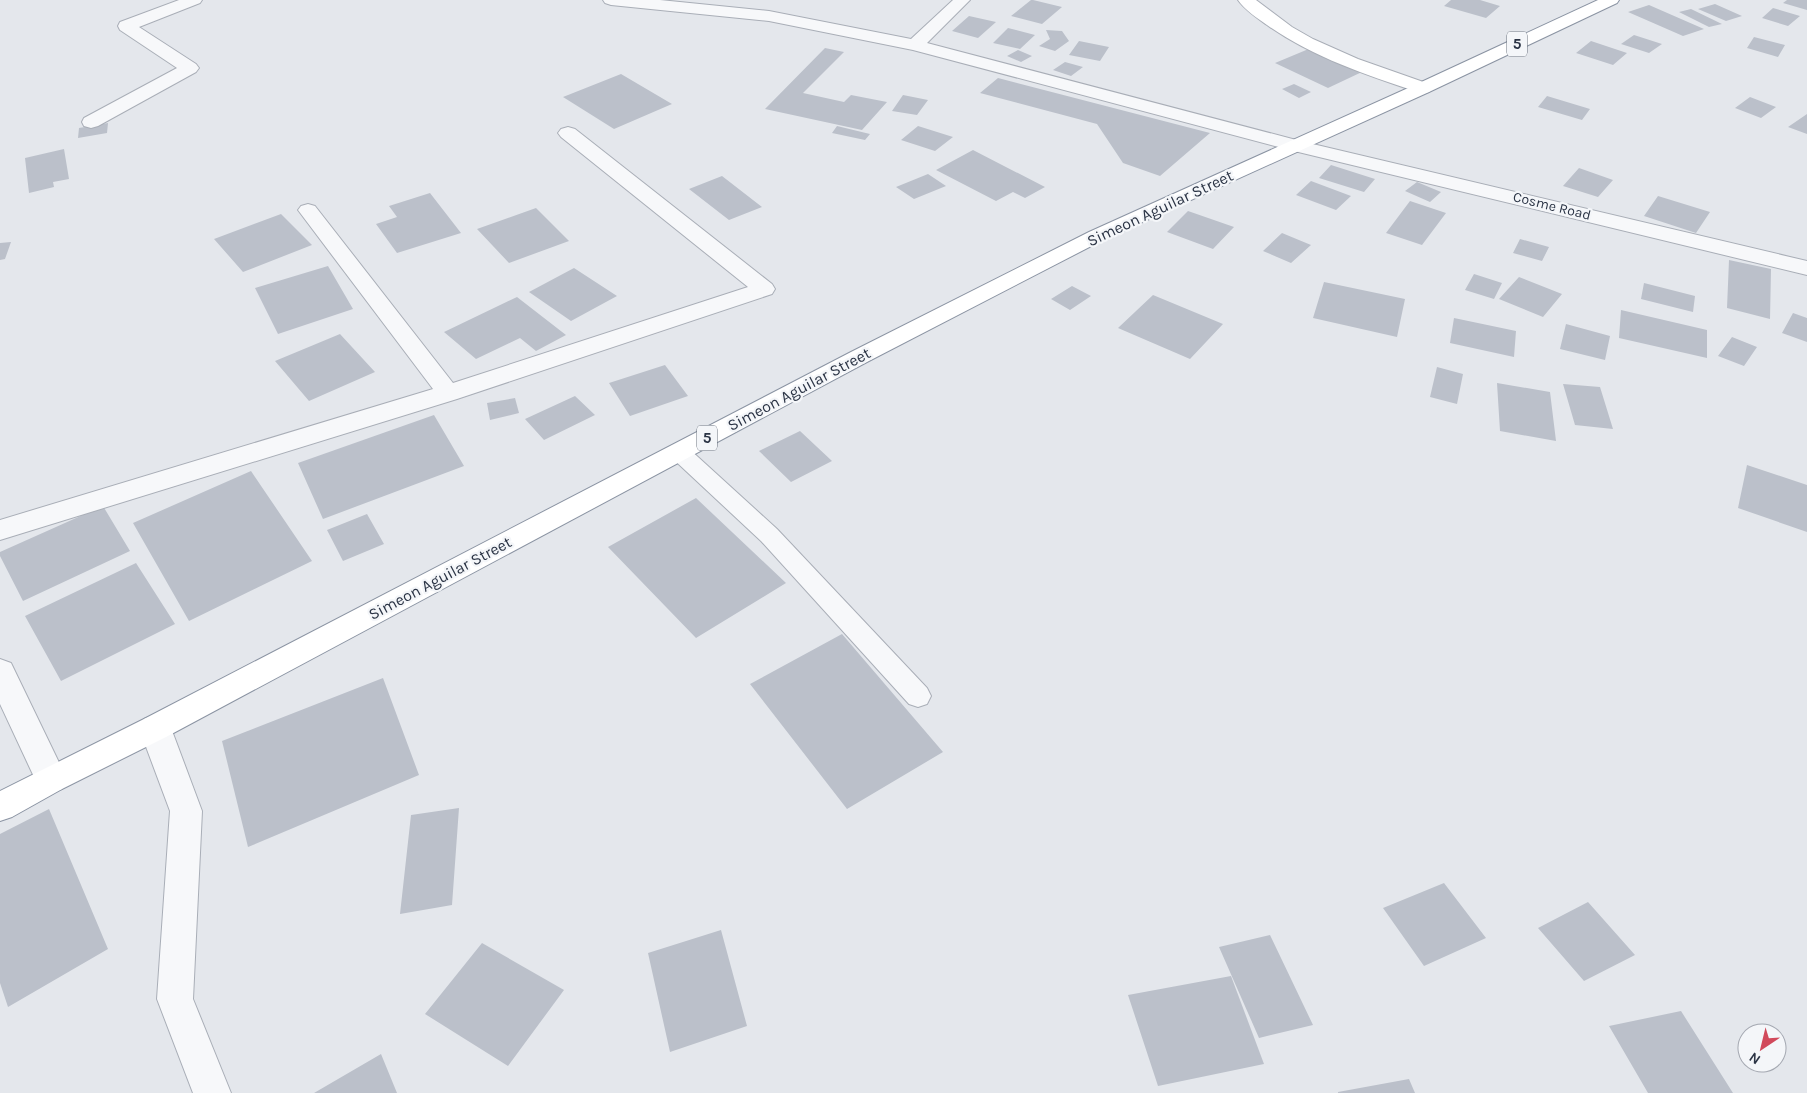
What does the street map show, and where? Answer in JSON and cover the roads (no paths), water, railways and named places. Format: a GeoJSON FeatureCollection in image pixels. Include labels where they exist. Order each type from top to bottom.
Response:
{"type":"FeatureCollection","features":[{"type":"Feature","properties":{"kind":"main road"},"geometry":{"type":"LineString","coordinates":[[1246,0],[1280,29],[1313,46],[1354,64],[1423,88]]}},
{"type":"Feature","properties":{"kind":"main road","name":"Simeon Aguilar Street"},"geometry":{"type":"LineString","coordinates":[[0,807],[51,779],[155,728],[679,452],[1096,236],[1297,146],[1611,0]]}},
{"type":"Feature","properties":{"kind":"street"},"geometry":{"type":"LineString","coordinates":[[91,122],[190,68],[126,26],[194,0]]}},
{"type":"Feature","properties":{"kind":"street","name":"Cosme Road"},"geometry":{"type":"LineString","coordinates":[[611,0],[769,16],[915,45],[1297,146],[1807,268]]}},
{"type":"Feature","properties":{"kind":"street"},"geometry":{"type":"LineString","coordinates":[[915,45],[962,0]]}},
{"type":"Feature","properties":{"kind":"street"},"geometry":{"type":"LineString","coordinates":[[769,16],[789,4]]}},
{"type":"Feature","properties":{"kind":"street"},"geometry":{"type":"LineString","coordinates":[[0,530],[448,394],[764,289],[568,133]]}},
{"type":"Feature","properties":{"kind":"street"},"geometry":{"type":"LineString","coordinates":[[308,210],[448,394]]}},
{"type":"Feature","properties":{"kind":"street"},"geometry":{"type":"LineString","coordinates":[[0,671],[51,779]]}},
{"type":"Feature","properties":{"kind":"street"},"geometry":{"type":"LineString","coordinates":[[155,728],[186,811],[175,999],[212,1093]]}},
{"type":"Feature","properties":{"kind":"lane"},"geometry":{"type":"LineString","coordinates":[[679,452],[769,535],[918,696]]}}]}
